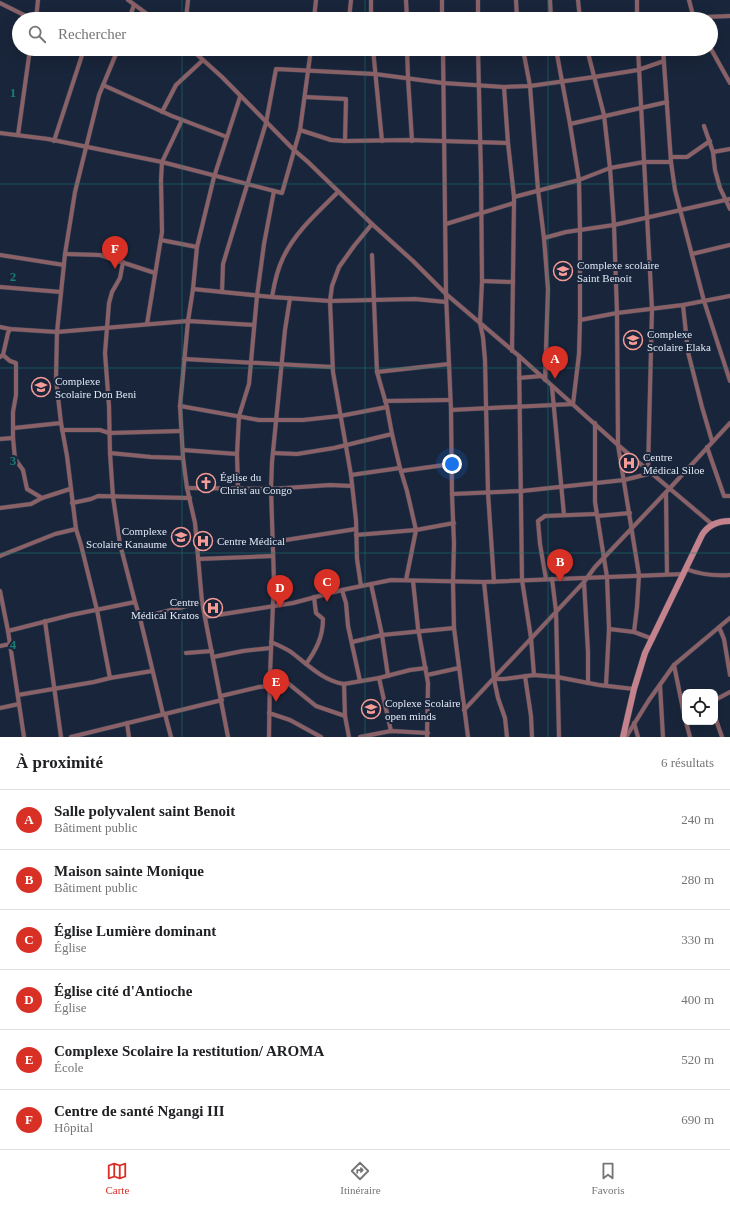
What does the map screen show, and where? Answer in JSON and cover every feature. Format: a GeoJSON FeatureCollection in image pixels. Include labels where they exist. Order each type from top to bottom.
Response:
{"type":"FeatureCollection","features":[{"type":"Feature","properties":{"kind":"main road"},"geometry":{"type":"LineString","coordinates":[[624,737],[634,689],[641,665],[705,530],[720,522],[730,521]]}},
{"type":"Feature","properties":{"kind":"street"},"geometry":{"type":"LineString","coordinates":[[37,12],[38,0]]}},
{"type":"Feature","properties":{"kind":"street"},"geometry":{"type":"LineString","coordinates":[[128,0],[144,12]]}},
{"type":"Feature","properties":{"kind":"street"},"geometry":{"type":"LineString","coordinates":[[187,12],[188,0]]}},
{"type":"Feature","properties":{"kind":"street"},"geometry":{"type":"LineString","coordinates":[[315,12],[316,0]]}},
{"type":"Feature","properties":{"kind":"street"},"geometry":{"type":"LineString","coordinates":[[350,12],[351,0]]}},
{"type":"Feature","properties":{"kind":"street"},"geometry":{"type":"LineString","coordinates":[[371,0],[371,12]]}},
{"type":"Feature","properties":{"kind":"street"},"geometry":{"type":"LineString","coordinates":[[406,0],[407,12]]}},
{"type":"Feature","properties":{"kind":"street"},"geometry":{"type":"LineString","coordinates":[[442,0],[442,12]]}},
{"type":"Feature","properties":{"kind":"street"},"geometry":{"type":"LineString","coordinates":[[478,0],[478,12]]}},
{"type":"Feature","properties":{"kind":"street"},"geometry":{"type":"LineString","coordinates":[[516,0],[517,12]]}},
{"type":"Feature","properties":{"kind":"street"},"geometry":{"type":"LineString","coordinates":[[550,0],[551,12]]}},
{"type":"Feature","properties":{"kind":"street"},"geometry":{"type":"LineString","coordinates":[[578,0],[579,12]]}},
{"type":"Feature","properties":{"kind":"street"},"geometry":{"type":"LineString","coordinates":[[637,0],[637,12]]}},
{"type":"Feature","properties":{"kind":"street"},"geometry":{"type":"LineString","coordinates":[[689,0],[692,12]]}},
{"type":"Feature","properties":{"kind":"street"},"geometry":{"type":"LineString","coordinates":[[0,4],[17,12]]}},
{"type":"Feature","properties":{"kind":"street"},"geometry":{"type":"LineString","coordinates":[[131,12],[134,5]]}},
{"type":"Feature","properties":{"kind":"street"},"geometry":{"type":"LineString","coordinates":[[718,17],[730,16]]}},
{"type":"Feature","properties":{"kind":"street"},"geometry":{"type":"LineString","coordinates":[[18,135],[29,56]]}},
{"type":"Feature","properties":{"kind":"street"},"geometry":{"type":"LineString","coordinates":[[54,140],[82,56]]}},
{"type":"Feature","properties":{"kind":"street"},"geometry":{"type":"LineString","coordinates":[[110,678],[97,610],[76,529],[56,379],[57,332],[70,220],[99,95],[115,56]]}},
{"type":"Feature","properties":{"kind":"street"},"geometry":{"type":"LineString","coordinates":[[199,56],[294,150],[446,294],[519,356],[618,445],[713,525]]}},
{"type":"Feature","properties":{"kind":"street"},"geometry":{"type":"LineString","coordinates":[[0,133],[54,140],[162,162],[214,177],[248,184],[280,193],[282,192],[300,130],[310,56]]}},
{"type":"Feature","properties":{"kind":"street"},"geometry":{"type":"LineString","coordinates":[[374,56],[382,141]]}},
{"type":"Feature","properties":{"kind":"street"},"geometry":{"type":"LineString","coordinates":[[407,56],[412,141]]}},
{"type":"Feature","properties":{"kind":"street"},"geometry":{"type":"LineString","coordinates":[[443,56],[446,302],[454,523],[454,628],[468,737]]}},
{"type":"Feature","properties":{"kind":"street"},"geometry":{"type":"LineString","coordinates":[[478,56],[482,281],[480,323],[483,337],[488,492],[494,582]]}},
{"type":"Feature","properties":{"kind":"street"},"geometry":{"type":"LineString","coordinates":[[524,56],[530,86],[538,190],[548,289],[545,380]]}},
{"type":"Feature","properties":{"kind":"street"},"geometry":{"type":"LineString","coordinates":[[557,56],[570,124],[578,180],[580,231],[580,354],[573,404]]}},
{"type":"Feature","properties":{"kind":"street"},"geometry":{"type":"LineString","coordinates":[[589,56],[604,115],[610,168],[614,225],[617,313],[618,445],[639,575],[634,632]]}},
{"type":"Feature","properties":{"kind":"street"},"geometry":{"type":"LineString","coordinates":[[638,56],[652,309],[648,470]]}},
{"type":"Feature","properties":{"kind":"street"},"geometry":{"type":"LineString","coordinates":[[664,56],[671,160],[675,190],[704,301],[730,380]]}},
{"type":"Feature","properties":{"kind":"street"},"geometry":{"type":"LineString","coordinates":[[715,56],[730,82]]}},
{"type":"Feature","properties":{"kind":"street"},"geometry":{"type":"LineString","coordinates":[[162,112],[176,85],[203,60]]}},
{"type":"Feature","properties":{"kind":"street"},"geometry":{"type":"LineString","coordinates":[[222,292],[223,264],[266,123],[276,69],[375,74],[443,83],[504,87],[530,86],[638,70],[664,61]]}},
{"type":"Feature","properties":{"kind":"street"},"geometry":{"type":"LineString","coordinates":[[103,85],[162,112],[227,137]]}},
{"type":"Feature","properties":{"kind":"street"},"geometry":{"type":"LineString","coordinates":[[504,87],[514,197],[512,351]]}},
{"type":"Feature","properties":{"kind":"street"},"geometry":{"type":"LineString","coordinates":[[228,737],[222,698],[202,602],[195,523],[187,488],[180,406],[197,247],[214,177],[240,97]]}},
{"type":"Feature","properties":{"kind":"street"},"geometry":{"type":"LineString","coordinates":[[305,97],[346,99],[345,141]]}},
{"type":"Feature","properties":{"kind":"street"},"geometry":{"type":"LineString","coordinates":[[570,124],[604,115],[667,102]]}},
{"type":"Feature","properties":{"kind":"street"},"geometry":{"type":"LineString","coordinates":[[147,324],[161,240],[162,162],[182,120]]}},
{"type":"Feature","properties":{"kind":"street"},"geometry":{"type":"LineString","coordinates":[[704,126],[713,152],[715,170],[720,188],[728,199],[730,209]]}},
{"type":"Feature","properties":{"kind":"street"},"geometry":{"type":"LineString","coordinates":[[300,130],[331,140],[345,141],[444,141],[508,143]]}},
{"type":"Feature","properties":{"kind":"street"},"geometry":{"type":"LineString","coordinates":[[514,197],[578,180],[610,168],[687,157],[710,141]]}},
{"type":"Feature","properties":{"kind":"street"},"geometry":{"type":"LineString","coordinates":[[713,152],[730,149]]}},
{"type":"Feature","properties":{"kind":"street"},"geometry":{"type":"LineString","coordinates":[[238,489],[237,454],[239,416],[249,384],[257,296],[264,244],[274,191]]}},
{"type":"Feature","properties":{"kind":"street"},"geometry":{"type":"LineString","coordinates":[[272,297],[283,257],[301,230],[338,192]]}},
{"type":"Feature","properties":{"kind":"street"},"geometry":{"type":"LineString","coordinates":[[544,238],[564,233],[614,225],[728,199]]}},
{"type":"Feature","properties":{"kind":"street"},"geometry":{"type":"LineString","coordinates":[[446,224],[514,203]]}},
{"type":"Feature","properties":{"kind":"street"},"geometry":{"type":"LineString","coordinates":[[361,586],[357,559],[351,475],[332,367],[330,301],[332,286],[340,267],[354,246],[372,224]]}},
{"type":"Feature","properties":{"kind":"street"},"geometry":{"type":"LineString","coordinates":[[161,240],[197,247]]}},
{"type":"Feature","properties":{"kind":"street"},"geometry":{"type":"LineString","coordinates":[[692,254],[730,245]]}},
{"type":"Feature","properties":{"kind":"street"},"geometry":{"type":"LineString","coordinates":[[65,254],[96,254],[155,272]]}},
{"type":"Feature","properties":{"kind":"street"},"geometry":{"type":"LineString","coordinates":[[0,255],[64,265]]}},
{"type":"Feature","properties":{"kind":"street"},"geometry":{"type":"LineString","coordinates":[[372,255],[377,372],[387,406],[400,470],[407,491],[416,530],[406,580]]}},
{"type":"Feature","properties":{"kind":"street"},"geometry":{"type":"LineString","coordinates":[[123,262],[120,278],[111,294],[105,353],[113,497],[120,544],[140,618],[152,671],[171,737]]}},
{"type":"Feature","properties":{"kind":"street"},"geometry":{"type":"LineString","coordinates":[[482,281],[513,282]]}},
{"type":"Feature","properties":{"kind":"street"},"geometry":{"type":"LineString","coordinates":[[0,288],[61,292]]}},
{"type":"Feature","properties":{"kind":"street"},"geometry":{"type":"LineString","coordinates":[[193,289],[257,296],[330,301],[415,299],[446,302]]}},
{"type":"Feature","properties":{"kind":"street"},"geometry":{"type":"LineString","coordinates":[[580,320],[617,313],[683,305],[730,296]]}},
{"type":"Feature","properties":{"kind":"street"},"geometry":{"type":"LineString","coordinates":[[269,737],[271,642],[274,606],[271,489],[273,453],[290,298]]}},
{"type":"Feature","properties":{"kind":"street"},"geometry":{"type":"LineString","coordinates":[[683,305],[688,352],[712,441]]}},
{"type":"Feature","properties":{"kind":"street"},"geometry":{"type":"LineString","coordinates":[[0,327],[57,332],[188,321],[254,325]]}},
{"type":"Feature","properties":{"kind":"street"},"geometry":{"type":"LineString","coordinates":[[10,329],[2,356],[16,363],[16,395],[13,412],[13,438],[16,459],[22,470],[27,489],[42,498]]}},
{"type":"Feature","properties":{"kind":"street"},"geometry":{"type":"LineString","coordinates":[[519,356],[522,580],[531,638],[534,675]]}},
{"type":"Feature","properties":{"kind":"street"},"geometry":{"type":"LineString","coordinates":[[184,359],[332,367]]}},
{"type":"Feature","properties":{"kind":"street"},"geometry":{"type":"LineString","coordinates":[[377,372],[449,364]]}},
{"type":"Feature","properties":{"kind":"street"},"geometry":{"type":"LineString","coordinates":[[519,378],[541,376]]}},
{"type":"Feature","properties":{"kind":"street"},"geometry":{"type":"LineString","coordinates":[[552,387],[564,515]]}},
{"type":"Feature","properties":{"kind":"street"},"geometry":{"type":"LineString","coordinates":[[385,401],[450,400]]}},
{"type":"Feature","properties":{"kind":"street"},"geometry":{"type":"LineString","coordinates":[[451,410],[486,410],[573,404]]}},
{"type":"Feature","properties":{"kind":"street"},"geometry":{"type":"LineString","coordinates":[[180,406],[259,420],[302,420],[340,416],[387,406]]}},
{"type":"Feature","properties":{"kind":"street"},"geometry":{"type":"LineString","coordinates":[[14,428],[61,423]]}},
{"type":"Feature","properties":{"kind":"street"},"geometry":{"type":"LineString","coordinates":[[594,423],[597,515],[607,577],[609,629],[606,685]]}},
{"type":"Feature","properties":{"kind":"street"},"geometry":{"type":"LineString","coordinates":[[464,710],[584,582],[604,557],[666,493],[730,423]]}},
{"type":"Feature","properties":{"kind":"street"},"geometry":{"type":"LineString","coordinates":[[62,430],[100,430],[109,433],[181,431]]}},
{"type":"Feature","properties":{"kind":"street"},"geometry":{"type":"LineString","coordinates":[[273,453],[296,454],[392,434]]}},
{"type":"Feature","properties":{"kind":"street"},"geometry":{"type":"LineString","coordinates":[[0,439],[13,438]]}},
{"type":"Feature","properties":{"kind":"street"},"geometry":{"type":"LineString","coordinates":[[707,447],[724,496],[730,496]]}},
{"type":"Feature","properties":{"kind":"street"},"geometry":{"type":"LineString","coordinates":[[183,450],[237,454]]}},
{"type":"Feature","properties":{"kind":"street"},"geometry":{"type":"LineString","coordinates":[[110,453],[151,457],[184,458]]}},
{"type":"Feature","properties":{"kind":"street"},"geometry":{"type":"LineString","coordinates":[[351,475],[452,464]]}},
{"type":"Feature","properties":{"kind":"street"},"geometry":{"type":"LineString","coordinates":[[452,494],[522,491],[624,480],[652,473]]}},
{"type":"Feature","properties":{"kind":"street"},"geometry":{"type":"LineString","coordinates":[[187,488],[271,489],[330,485],[352,486]]}},
{"type":"Feature","properties":{"kind":"street"},"geometry":{"type":"LineString","coordinates":[[0,508],[31,504],[42,498],[70,489]]}},
{"type":"Feature","properties":{"kind":"street"},"geometry":{"type":"LineString","coordinates":[[666,493],[667,574]]}},
{"type":"Feature","properties":{"kind":"street"},"geometry":{"type":"LineString","coordinates":[[72,504],[98,496],[190,498]]}},
{"type":"Feature","properties":{"kind":"street"},"geometry":{"type":"LineString","coordinates":[[546,579],[537,524],[542,517],[630,513]]}},
{"type":"Feature","properties":{"kind":"street"},"geometry":{"type":"LineString","coordinates":[[356,535],[416,530],[454,523]]}},
{"type":"Feature","properties":{"kind":"street"},"geometry":{"type":"LineString","coordinates":[[0,556],[55,534],[76,529]]}},
{"type":"Feature","properties":{"kind":"street"},"geometry":{"type":"LineString","coordinates":[[273,542],[356,529]]}},
{"type":"Feature","properties":{"kind":"street"},"geometry":{"type":"LineString","coordinates":[[198,559],[273,556]]}},
{"type":"Feature","properties":{"kind":"street"},"geometry":{"type":"LineString","coordinates":[[205,616],[274,606],[390,580],[494,582],[667,574],[685,571],[730,575]]}},
{"type":"Feature","properties":{"kind":"street"},"geometry":{"type":"LineString","coordinates":[[552,579],[556,611],[559,737]]}},
{"type":"Feature","properties":{"kind":"street"},"geometry":{"type":"LineString","coordinates":[[362,737],[391,731],[428,735],[429,708],[427,675],[418,632],[413,581]]}},
{"type":"Feature","properties":{"kind":"street"},"geometry":{"type":"LineString","coordinates":[[484,582],[494,679],[498,698],[505,718],[508,737]]}},
{"type":"Feature","properties":{"kind":"street"},"geometry":{"type":"LineString","coordinates":[[584,582],[588,644],[588,682]]}},
{"type":"Feature","properties":{"kind":"street"},"geometry":{"type":"LineString","coordinates":[[371,584],[382,635],[388,676]]}},
{"type":"Feature","properties":{"kind":"street"},"geometry":{"type":"LineString","coordinates":[[342,590],[360,681]]}},
{"type":"Feature","properties":{"kind":"street"},"geometry":{"type":"LineString","coordinates":[[0,591],[8,631],[24,737]]}},
{"type":"Feature","properties":{"kind":"street"},"geometry":{"type":"LineString","coordinates":[[306,664],[314,653],[321,638],[323,628],[323,620],[316,613],[314,597]]}},
{"type":"Feature","properties":{"kind":"street"},"geometry":{"type":"LineString","coordinates":[[8,631],[45,621],[135,602]]}},
{"type":"Feature","properties":{"kind":"street"},"geometry":{"type":"LineString","coordinates":[[140,618],[202,602]]}},
{"type":"Feature","properties":{"kind":"street"},"geometry":{"type":"LineString","coordinates":[[624,737],[674,665],[730,618]]}},
{"type":"Feature","properties":{"kind":"street"},"geometry":{"type":"LineString","coordinates":[[45,621],[53,688],[61,737]]}},
{"type":"Feature","properties":{"kind":"street"},"geometry":{"type":"LineString","coordinates":[[719,627],[724,638],[730,675]]}},
{"type":"Feature","properties":{"kind":"street"},"geometry":{"type":"LineString","coordinates":[[352,642],[382,635],[454,628]]}},
{"type":"Feature","properties":{"kind":"street"},"geometry":{"type":"LineString","coordinates":[[609,629],[634,632],[653,639]]}},
{"type":"Feature","properties":{"kind":"street"},"geometry":{"type":"LineString","coordinates":[[271,642],[289,652],[316,672],[344,684],[426,668]]}},
{"type":"Feature","properties":{"kind":"street"},"geometry":{"type":"LineString","coordinates":[[0,646],[10,644]]}},
{"type":"Feature","properties":{"kind":"street"},"geometry":{"type":"LineString","coordinates":[[213,657],[243,651],[271,648]]}},
{"type":"Feature","properties":{"kind":"street"},"geometry":{"type":"LineString","coordinates":[[186,653],[212,651]]}},
{"type":"Feature","properties":{"kind":"street"},"geometry":{"type":"LineString","coordinates":[[674,665],[682,703]]}},
{"type":"Feature","properties":{"kind":"street"},"geometry":{"type":"LineString","coordinates":[[427,675],[459,668]]}},
{"type":"Feature","properties":{"kind":"street"},"geometry":{"type":"LineString","coordinates":[[18,695],[152,671]]}},
{"type":"Feature","properties":{"kind":"street"},"geometry":{"type":"LineString","coordinates":[[270,674],[284,680],[316,706],[346,716]]}},
{"type":"Feature","properties":{"kind":"street"},"geometry":{"type":"LineString","coordinates":[[494,679],[534,675],[557,677],[634,689]]}},
{"type":"Feature","properties":{"kind":"street"},"geometry":{"type":"LineString","coordinates":[[525,676],[531,714],[532,737]]}},
{"type":"Feature","properties":{"kind":"street"},"geometry":{"type":"LineString","coordinates":[[378,678],[391,731]]}},
{"type":"Feature","properties":{"kind":"street"},"geometry":{"type":"LineString","coordinates":[[344,684],[346,716],[350,737]]}},
{"type":"Feature","properties":{"kind":"street"},"geometry":{"type":"LineString","coordinates":[[660,685],[663,737]]}},
{"type":"Feature","properties":{"kind":"street"},"geometry":{"type":"LineString","coordinates":[[71,737],[270,686]]}},
{"type":"Feature","properties":{"kind":"street"},"geometry":{"type":"LineString","coordinates":[[718,698],[730,692]]}},
{"type":"Feature","properties":{"kind":"street"},"geometry":{"type":"LineString","coordinates":[[0,708],[19,704]]}},
{"type":"Feature","properties":{"kind":"street"},"geometry":{"type":"LineString","coordinates":[[269,713],[290,720],[313,736],[320,737]]}},
{"type":"Feature","properties":{"kind":"street"},"geometry":{"type":"LineString","coordinates":[[634,722],[638,737]]}},
{"type":"Feature","properties":{"kind":"street"},"geometry":{"type":"LineString","coordinates":[[127,723],[129,737]]}},
{"type":"Feature","properties":{"kind":"street"},"geometry":{"type":"LineString","coordinates":[[687,725],[690,737]]}},
{"type":"Feature","properties":{"kind":"street"},"geometry":{"type":"LineString","coordinates":[[718,725],[722,737]]}},
{"type":"Feature","properties":{"kind":"street"},"geometry":{"type":"LineString","coordinates":[[396,731],[397,737]]}},
{"type":"Feature","properties":{"kind":"place","name":"Centre de santé Ngangi III"},"geometry":{"type":"Point","coordinates":[115,269]}},
{"type":"Feature","properties":{"kind":"place","name":"Complexe scolaire Saint Benoit"},"geometry":{"type":"Point","coordinates":[563,271]}},
{"type":"Feature","properties":{"kind":"place","name":"Complexe Scolaire Elaka"},"geometry":{"type":"Point","coordinates":[633,340]}},
{"type":"Feature","properties":{"kind":"place","name":"Salle polyvalent saint Benoit"},"geometry":{"type":"Point","coordinates":[555,379]}},
{"type":"Feature","properties":{"kind":"place","name":"Complexe Scolaire Don Beni"},"geometry":{"type":"Point","coordinates":[41,387]}},
{"type":"Feature","properties":{"kind":"place","name":"Centre Médical Siloe"},"geometry":{"type":"Point","coordinates":[629,463]}},
{"type":"Feature","properties":{"kind":"place","name":"Église du Christ au Congo"},"geometry":{"type":"Point","coordinates":[206,483]}},
{"type":"Feature","properties":{"kind":"place","name":"Complexe Scolaire Kanaume"},"geometry":{"type":"Point","coordinates":[181,537]}},
{"type":"Feature","properties":{"kind":"place","name":"Centre Médical"},"geometry":{"type":"Point","coordinates":[203,541]}},
{"type":"Feature","properties":{"kind":"place","name":"Maison sainte Monique"},"geometry":{"type":"Point","coordinates":[560,582]}},
{"type":"Feature","properties":{"kind":"place","name":"Église Lumière dominant"},"geometry":{"type":"Point","coordinates":[327,602]}},
{"type":"Feature","properties":{"kind":"place","name":"Centre Médical Kratos"},"geometry":{"type":"Point","coordinates":[213,608]}},
{"type":"Feature","properties":{"kind":"place","name":"Église cité d'Antioche"},"geometry":{"type":"Point","coordinates":[280,608]}},
{"type":"Feature","properties":{"kind":"place","name":"Complexe Scolaire la restitution/ AROMA"},"geometry":{"type":"Point","coordinates":[276,702]}},
{"type":"Feature","properties":{"kind":"place","name":"Coplexe Scolaire open minds"},"geometry":{"type":"Point","coordinates":[371,709]}}]}
